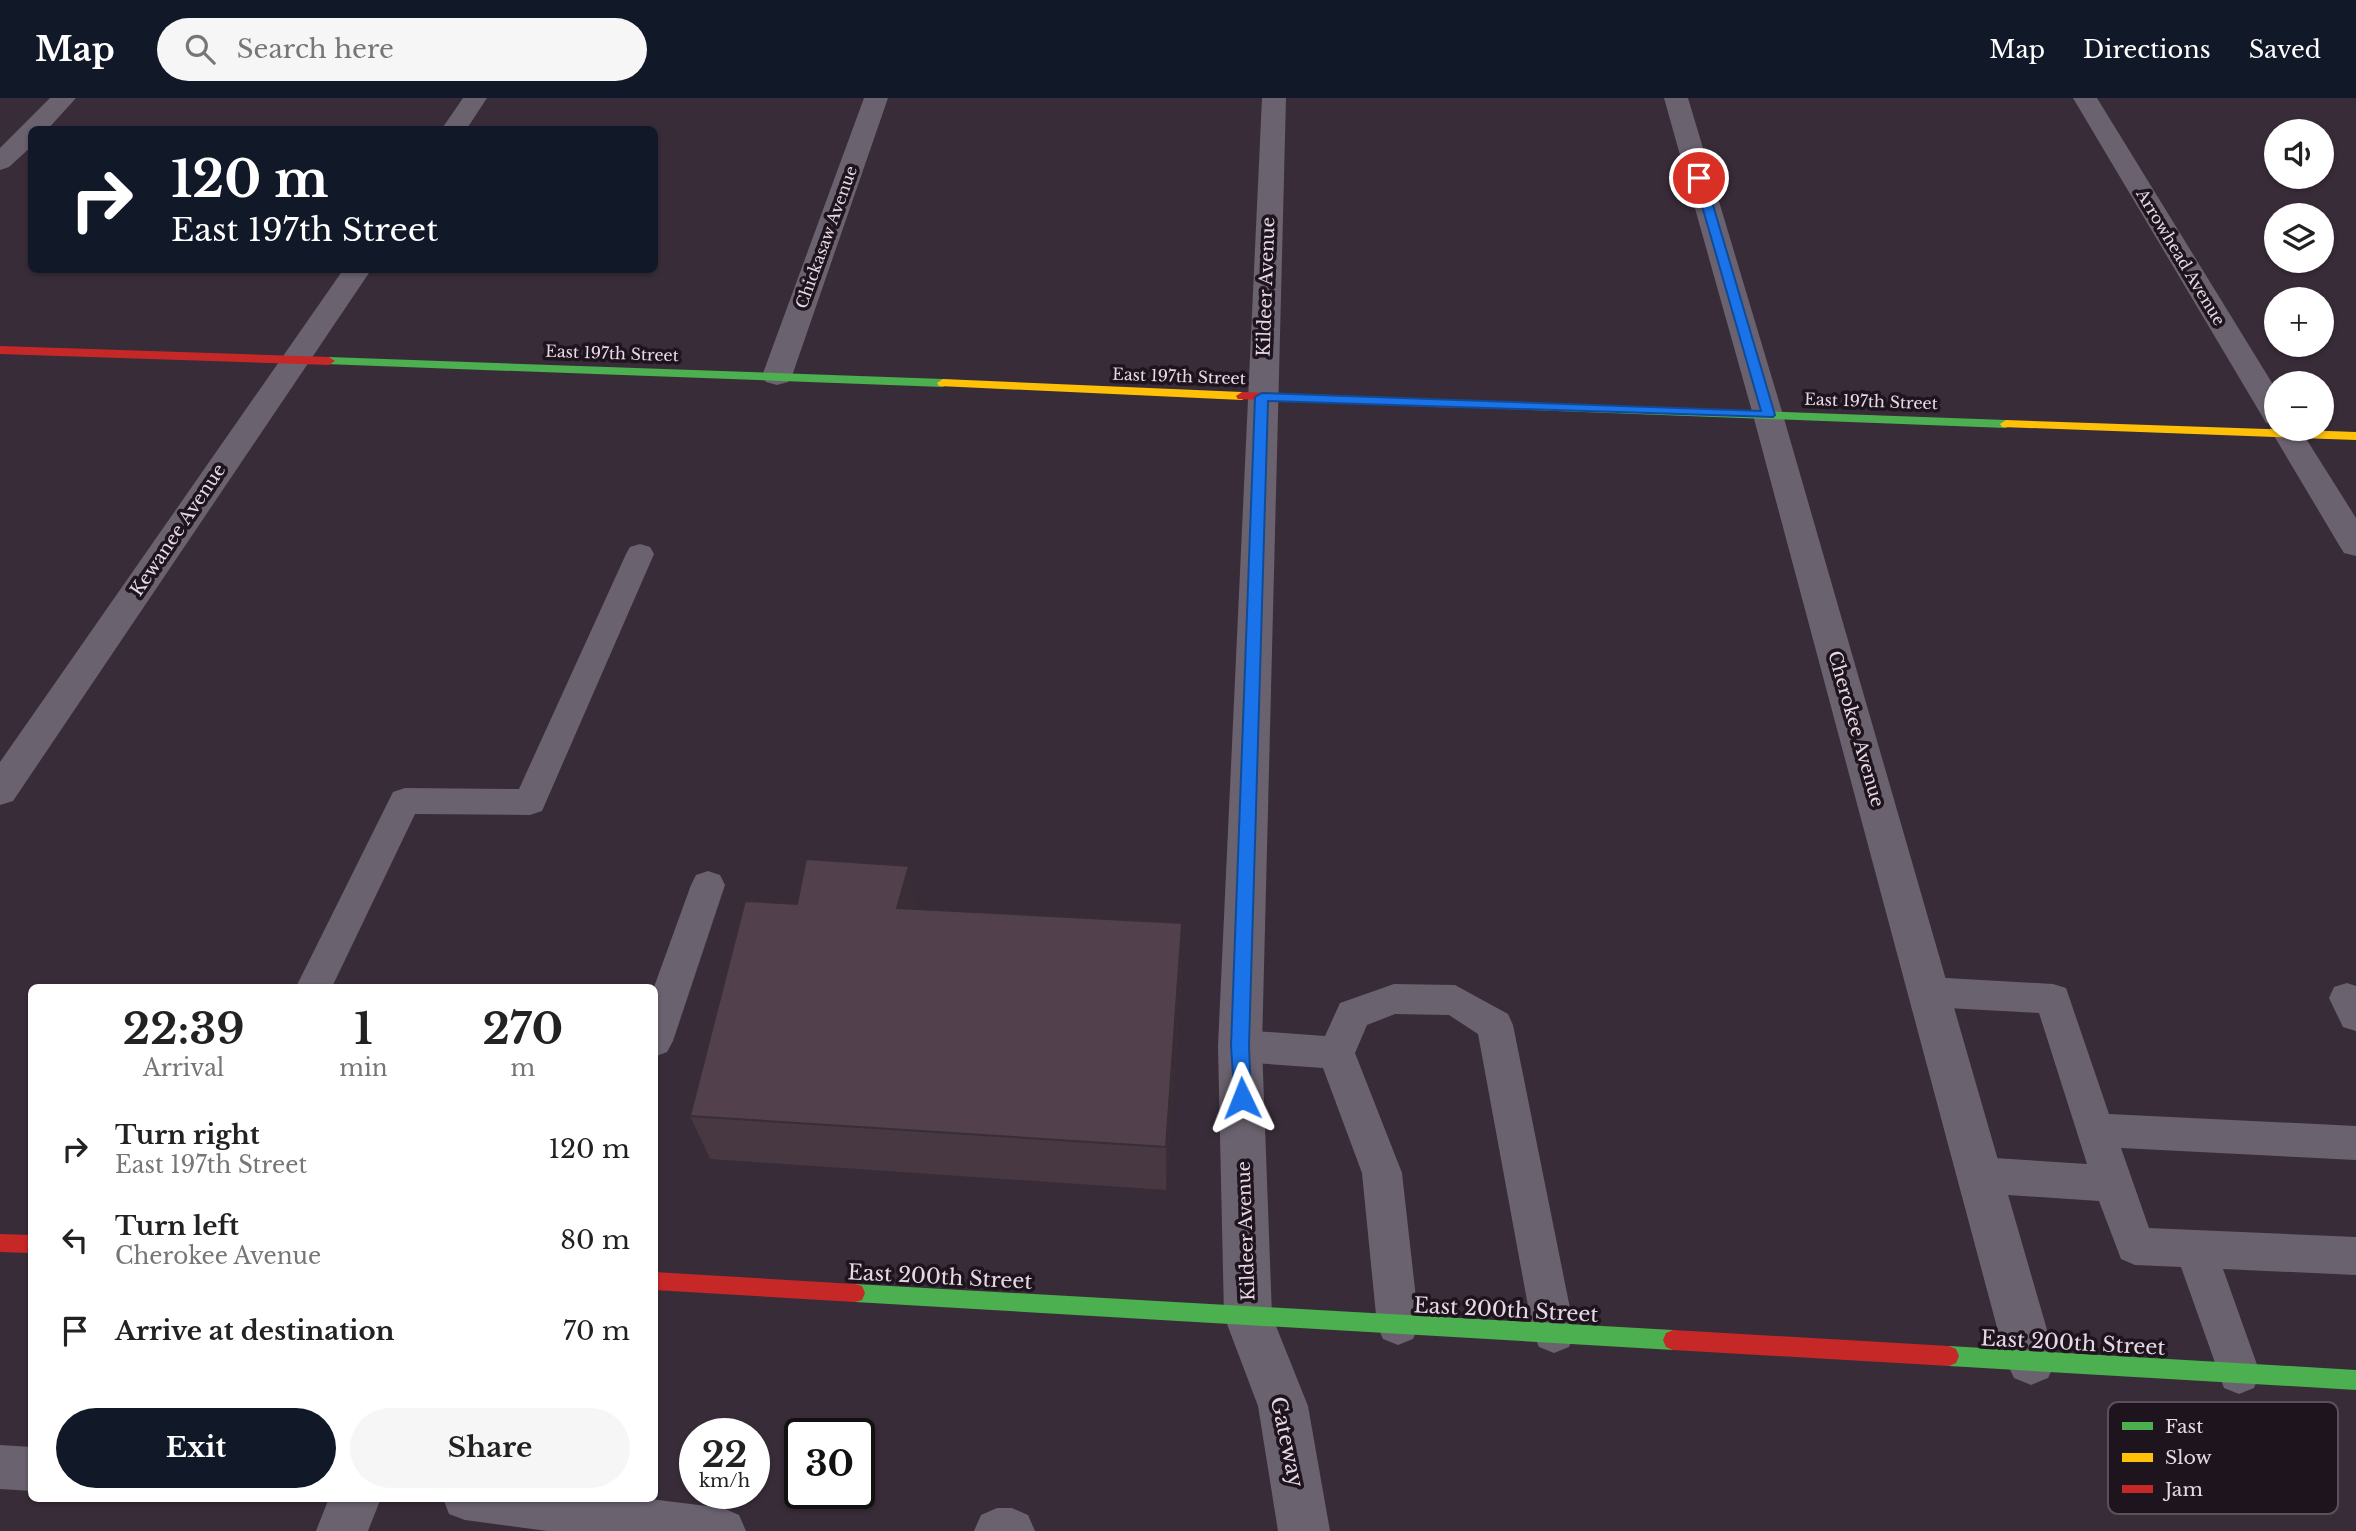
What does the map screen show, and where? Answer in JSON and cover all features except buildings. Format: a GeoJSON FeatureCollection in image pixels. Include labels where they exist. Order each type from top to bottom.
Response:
{"type":"FeatureCollection","features":[{"type":"Feature","properties":{"kind":"street"},"geometry":{"type":"LineString","coordinates":[[36,126],[64,98]]}},
{"type":"Feature","properties":{"kind":"street"},"geometry":{"type":"LineString","coordinates":[[456,126],[475,98]]}},
{"type":"Feature","properties":{"kind":"street","name":"Chickasaw Avenue"},"geometry":{"type":"LineString","coordinates":[[777,376],[876,98]]}},
{"type":"Feature","properties":{"kind":"street","name":"Kildeer Avenue"},"geometry":{"type":"LineString","coordinates":[[1248,1315],[1240,1046],[1274,98]]}},
{"type":"Feature","properties":{"kind":"street","name":"Cherokee Avenue"},"geometry":{"type":"LineString","coordinates":[[1676,98],[1768,415],[2031,1361]]}},
{"type":"Feature","properties":{"kind":"street","name":"Arrowhead Avenue"},"geometry":{"type":"LineString","coordinates":[[2085,98],[2264,395]]}},
{"type":"Feature","properties":{"kind":"street"},"geometry":{"type":"LineString","coordinates":[[0,162],[28,134]]}},
{"type":"Feature","properties":{"kind":"street","name":"Kewanee Avenue"},"geometry":{"type":"LineString","coordinates":[[0,791],[355,273]]}},
{"type":"Feature","properties":{"kind":"street","name":"East 197th Street"},"geometry":{"type":"LineString","coordinates":[[0,350],[293,362],[777,376],[1768,415],[2264,426]]}},
{"type":"Feature","properties":{"kind":"street","name":"East 197th Street"},"geometry":{"type":"LineString","coordinates":[[2334,433],[2356,436]]}},
{"type":"Feature","properties":{"kind":"street","name":"Arrowhead Avenue"},"geometry":{"type":"LineString","coordinates":[[2292,441],[2356,545]]}},
{"type":"Feature","properties":{"kind":"street"},"geometry":{"type":"LineString","coordinates":[[0,1243],[28,1244]]}},
{"type":"Feature","properties":{"kind":"street","name":"East 200th Street"},"geometry":{"type":"LineString","coordinates":[[658,1281],[2356,1380]]}},
{"type":"Feature","properties":{"kind":"street","name":"Gateway"},"geometry":{"type":"LineString","coordinates":[[1248,1315],[1283,1406],[1304,1531]]}},
{"type":"Feature","properties":{"kind":"street"},"geometry":{"type":"LineString","coordinates":[[342,1531],[353,1502]]}},
{"type":"Feature","properties":{"kind":"lane"},"geometry":{"type":"LineString","coordinates":[[315,984],[405,801],[530,802],[640,554]]}},
{"type":"Feature","properties":{"kind":"lane"},"geometry":{"type":"LineString","coordinates":[[658,1029],[708,885]]}},
{"type":"Feature","properties":{"kind":"lane"},"geometry":{"type":"LineString","coordinates":[[1929,992],[2053,999],[2135,1246],[2356,1256]]}},
{"type":"Feature","properties":{"kind":"lane"},"geometry":{"type":"LineString","coordinates":[[1398,1325],[1382,1173],[1336,1053],[1353,1014],[1394,999],[1455,1000],[1495,1024],[1554,1334]]}},
{"type":"Feature","properties":{"kind":"lane"},"geometry":{"type":"LineString","coordinates":[[1240,1046],[1336,1053]]}},
{"type":"Feature","properties":{"kind":"lane"},"geometry":{"type":"LineString","coordinates":[[2096,1130],[2356,1143]]}},
{"type":"Feature","properties":{"kind":"lane"},"geometry":{"type":"LineString","coordinates":[[1979,1175],[2113,1184]]}},
{"type":"Feature","properties":{"kind":"lane"},"geometry":{"type":"LineString","coordinates":[[2195,1249],[2239,1373]]}},
{"type":"Feature","properties":{"kind":"lane"},"geometry":{"type":"LineString","coordinates":[[0,1467],[28,1469]]}},
{"type":"Feature","properties":{"kind":"lane"},"geometry":{"type":"LineString","coordinates":[[496,1502],[723,1531]]}},
{"type":"Feature","properties":{"kind":"lane"},"geometry":{"type":"LineString","coordinates":[[997,1531],[1012,1531]]}},
{"type":"Feature","properties":{"kind":"traffic: fast"},"geometry":{"type":"LineString","coordinates":[[329,361],[943,383]]}},
{"type":"Feature","properties":{"kind":"traffic: fast"},"geometry":{"type":"LineString","coordinates":[[1456,404],[2006,424]]}},
{"type":"Feature","properties":{"kind":"traffic: fast"},"geometry":{"type":"LineString","coordinates":[[855,1293],[1673,1340]]}},
{"type":"Feature","properties":{"kind":"traffic: fast"},"geometry":{"type":"LineString","coordinates":[[1949,1356],[2356,1380]]}},
{"type":"Feature","properties":{"kind":"traffic: slow"},"geometry":{"type":"LineString","coordinates":[[943,383],[1242,396]]}},
{"type":"Feature","properties":{"kind":"traffic: slow"},"geometry":{"type":"LineString","coordinates":[[2006,424],[2356,436]]}},
{"type":"Feature","properties":{"kind":"traffic: jam"},"geometry":{"type":"LineString","coordinates":[[0,350],[329,361]]}},
{"type":"Feature","properties":{"kind":"traffic: jam"},"geometry":{"type":"LineString","coordinates":[[1242,396],[1456,404]]}},
{"type":"Feature","properties":{"kind":"traffic: jam"},"geometry":{"type":"LineString","coordinates":[[0,1243],[28,1244]]}},
{"type":"Feature","properties":{"kind":"traffic: jam"},"geometry":{"type":"LineString","coordinates":[[658,1281],[855,1293]]}},
{"type":"Feature","properties":{"kind":"traffic: jam"},"geometry":{"type":"LineString","coordinates":[[1673,1340],[1949,1356]]}},
{"type":"Feature","properties":{"kind":"route"},"geometry":{"type":"LineString","coordinates":[[1242,1098],[1240,1046],[1262,397],[1768,415],[1699,178]]}}]}
